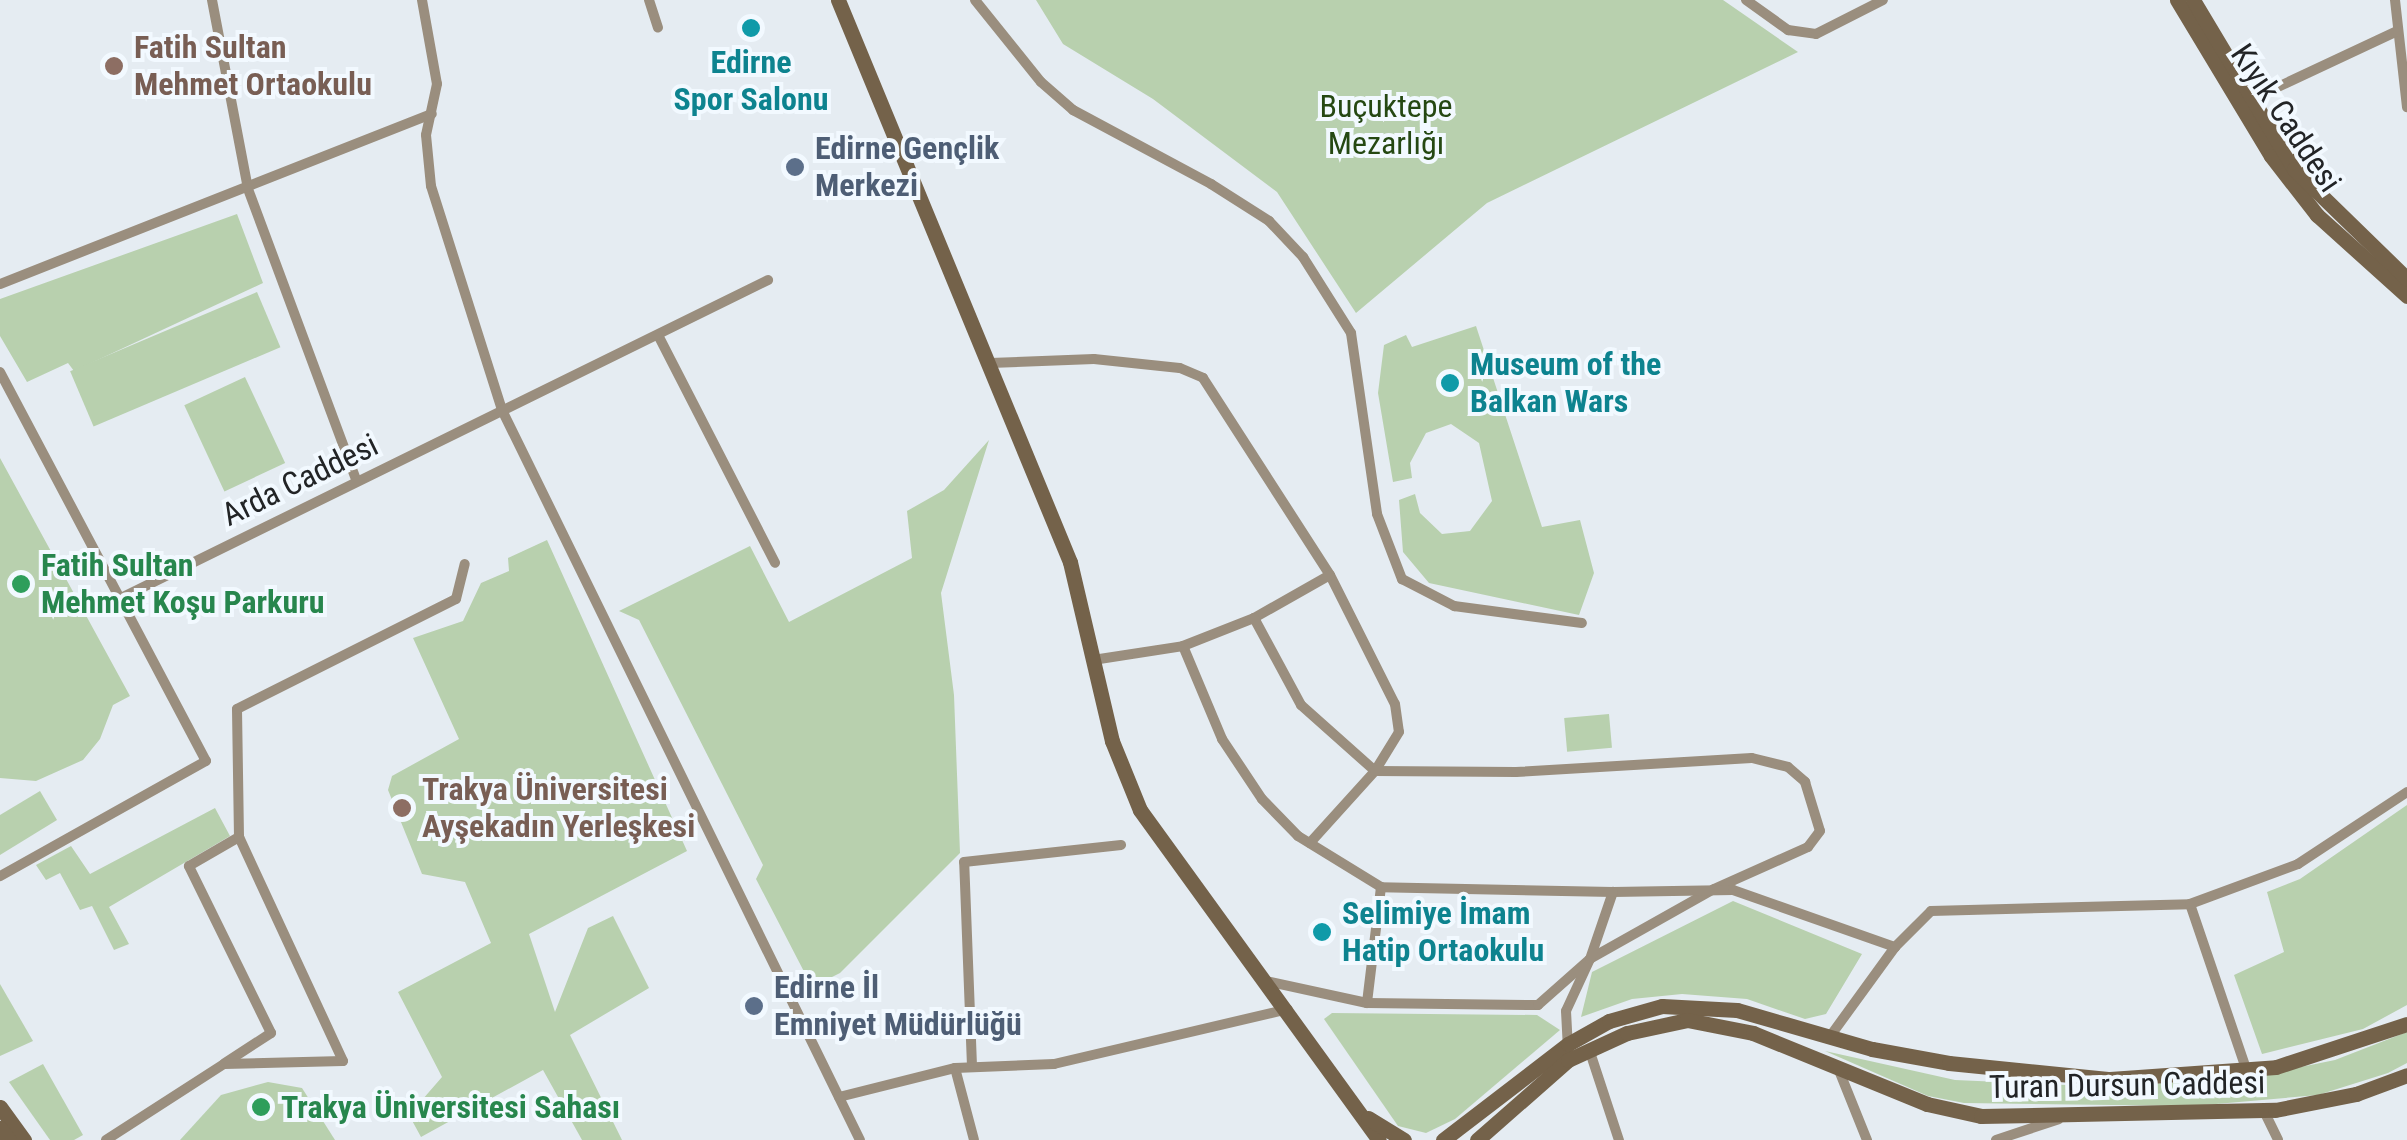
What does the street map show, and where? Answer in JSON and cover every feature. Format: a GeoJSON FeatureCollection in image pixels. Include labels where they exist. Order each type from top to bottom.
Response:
{"type":"FeatureCollection","features":[{"type":"Feature","properties":{"kind":"main road"},"geometry":{"type":"LineString","coordinates":[[838,0],[1070,562],[1112,741],[1140,810],[1367,1117],[1389,1140]]}},
{"type":"Feature","properties":{"kind":"main road","name":"Kıyık Caddesi"},"geometry":{"type":"LineString","coordinates":[[2177,0],[2270,156],[2317,214],[2407,296]]}},
{"type":"Feature","properties":{"kind":"main road","name":"Kıyık Caddesi"},"geometry":{"type":"LineString","coordinates":[[2193,0],[2250,100],[2311,189],[2407,279]]}},
{"type":"Feature","properties":{"kind":"main road"},"geometry":{"type":"LineString","coordinates":[[1588,1041],[1630,1014],[1694,1005],[1737,1010],[1830,1038],[2022,1074],[2110,1079],[2246,1071],[2317,1057],[2407,1024]]}},
{"type":"Feature","properties":{"kind":"main road","name":"Turan Dursun Caddesi"},"geometry":{"type":"LineString","coordinates":[[1443,1140],[1568,1044],[1687,1020],[1753,1033],[1955,1113],[2058,1119],[2264,1110],[2356,1094],[2407,1075]]}},
{"type":"Feature","properties":{"kind":"main road","name":"Turan Dursun Caddesi"},"geometry":{"type":"LineString","coordinates":[[1477,1140],[1588,1041]]}},
{"type":"Feature","properties":{"kind":"main road"},"geometry":{"type":"LineString","coordinates":[[0,1107],[24,1140]]}},
{"type":"Feature","properties":{"kind":"main road"},"geometry":{"type":"LineString","coordinates":[[1367,1117],[1379,1140]]}},
{"type":"Feature","properties":{"kind":"main road"},"geometry":{"type":"LineString","coordinates":[[1367,1117],[1404,1140]]}},
{"type":"Feature","properties":{"kind":"main road"},"geometry":{"type":"LineString","coordinates":[[0,1128],[9,1140]]}},
{"type":"Feature","properties":{"kind":"street"},"geometry":{"type":"LineString","coordinates":[[212,0],[248,189],[356,479]]}},
{"type":"Feature","properties":{"kind":"street"},"geometry":{"type":"LineString","coordinates":[[422,0],[437,84],[426,135],[431,186],[502,410],[860,1140]]}},
{"type":"Feature","properties":{"kind":"street"},"geometry":{"type":"LineString","coordinates":[[650,0],[658,28]]}},
{"type":"Feature","properties":{"kind":"street"},"geometry":{"type":"LineString","coordinates":[[975,0],[1041,82],[1073,110],[1210,184],[1268,221],[1303,256],[1351,333],[1377,514],[1402,578],[1454,606],[1582,623]]}},
{"type":"Feature","properties":{"kind":"street"},"geometry":{"type":"LineString","coordinates":[[1746,0],[1788,30],[1816,34],[1883,0]]}},
{"type":"Feature","properties":{"kind":"street"},"geometry":{"type":"LineString","coordinates":[[2395,0],[2395,32],[2404,52],[2407,106]]}},
{"type":"Feature","properties":{"kind":"street"},"geometry":{"type":"LineString","coordinates":[[2250,100],[2395,32]]}},
{"type":"Feature","properties":{"kind":"street"},"geometry":{"type":"LineString","coordinates":[[0,284],[432,114]]}},
{"type":"Feature","properties":{"kind":"street","name":"Arda Caddesi"},"geometry":{"type":"LineString","coordinates":[[122,598],[356,479],[768,280]]}},
{"type":"Feature","properties":{"kind":"street"},"geometry":{"type":"LineString","coordinates":[[658,335],[775,563]]}},
{"type":"Feature","properties":{"kind":"street"},"geometry":{"type":"LineString","coordinates":[[990,363],[1094,359],[1180,368],[1204,378],[1330,576],[1398,717],[1400,732],[1375,771],[1310,843]]}},
{"type":"Feature","properties":{"kind":"street"},"geometry":{"type":"LineString","coordinates":[[0,372],[206,760],[0,876]]}},
{"type":"Feature","properties":{"kind":"street"},"geometry":{"type":"LineString","coordinates":[[224,1064],[344,1061],[239,837],[237,710],[456,599],[464,564]]}},
{"type":"Feature","properties":{"kind":"street"},"geometry":{"type":"LineString","coordinates":[[1094,660],[1183,646],[1254,618],[1330,576]]}},
{"type":"Feature","properties":{"kind":"street"},"geometry":{"type":"LineString","coordinates":[[1254,618],[1301,705],[1375,771],[1516,772],[1752,758],[1788,766],[1818,808],[1820,832],[1808,847],[1714,890],[1590,959],[1538,1004],[1367,1004],[1266,981]]}},
{"type":"Feature","properties":{"kind":"street"},"geometry":{"type":"LineString","coordinates":[[1183,646],[1235,764],[1310,843],[1382,887],[1613,892],[1733,890],[1895,947]]}},
{"type":"Feature","properties":{"kind":"street"},"geometry":{"type":"LineString","coordinates":[[1830,1038],[1895,947],[1930,911],[2190,904],[2298,864],[2407,792]]}},
{"type":"Feature","properties":{"kind":"street"},"geometry":{"type":"LineString","coordinates":[[106,1140],[271,1033],[189,866],[239,837]]}},
{"type":"Feature","properties":{"kind":"street"},"geometry":{"type":"LineString","coordinates":[[972,1066],[964,862],[1122,846]]}},
{"type":"Feature","properties":{"kind":"street"},"geometry":{"type":"LineString","coordinates":[[1367,1004],[1382,887]]}},
{"type":"Feature","properties":{"kind":"street"},"geometry":{"type":"LineString","coordinates":[[1568,1044],[1566,1011],[1590,959],[1613,892]]}},
{"type":"Feature","properties":{"kind":"street"},"geometry":{"type":"LineString","coordinates":[[2190,904],[2246,1071]]}},
{"type":"Feature","properties":{"kind":"street"},"geometry":{"type":"LineString","coordinates":[[839,1097],[955,1068],[1054,1064],[1288,1009]]}},
{"type":"Feature","properties":{"kind":"street"},"geometry":{"type":"LineString","coordinates":[[1588,1041],[1617,1136],[1602,1140]]}},
{"type":"Feature","properties":{"kind":"street"},"geometry":{"type":"LineString","coordinates":[[955,1068],[974,1140]]}},
{"type":"Feature","properties":{"kind":"street"},"geometry":{"type":"LineString","coordinates":[[1838,1068],[1867,1140]]}},
{"type":"Feature","properties":{"kind":"street"},"geometry":{"type":"LineString","coordinates":[[2264,1110],[2278,1140]]}},
{"type":"Feature","properties":{"kind":"street"},"geometry":{"type":"LineString","coordinates":[[1996,1140],[2058,1119]]}},
{"type":"Feature","properties":{"kind":"green space","name":"Buçuktepe Mezarlığı"},"geometry":{"type":"Polygon","coordinates":[[[1036,0],[1723,0],[1798,52],[1487,203],[1356,313],[1277,192],[1153,99],[1063,44],[1036,0]]]}},
{"type":"Feature","properties":{"kind":"green space"},"geometry":{"type":"Polygon","coordinates":[[[237,214],[263,283],[74,371],[68,363],[27,382],[0,336],[0,299],[237,214]]]}},
{"type":"Feature","properties":{"kind":"green space"},"geometry":{"type":"Polygon","coordinates":[[[257,292],[280,347],[94,427],[70,371],[257,292]]]}},
{"type":"Feature","properties":{"kind":"green space"},"geometry":{"type":"Polygon","coordinates":[[[1476,326],[1542,527],[1580,520],[1594,573],[1579,615],[1429,583],[1403,552],[1399,500],[1415,494],[1420,513],[1442,534],[1470,531],[1492,501],[1479,443],[1451,424],[1426,433],[1410,463],[1412,478],[1393,482],[1378,393],[1384,345],[1406,335],[1412,347],[1476,326]]]}},
{"type":"Feature","properties":{"kind":"green space"},"geometry":{"type":"Polygon","coordinates":[[[245,377],[285,463],[224,491],[184,405],[245,377]]]}},
{"type":"Feature","properties":{"kind":"green space"},"geometry":{"type":"Polygon","coordinates":[[[989,440],[941,593],[954,695],[960,853],[840,973],[812,987],[756,879],[763,865],[639,620],[619,611],[750,546],[789,622],[912,558],[907,511],[944,490],[989,440]]]}},
{"type":"Feature","properties":{"kind":"green space","name":"Fatih Sultan Mehmet Koşu Parkuru"},"geometry":{"type":"Polygon","coordinates":[[[0,458],[130,696],[113,705],[100,739],[83,760],[36,781],[0,778],[0,458]]]}},
{"type":"Feature","properties":{"kind":"green space"},"geometry":{"type":"Polygon","coordinates":[[[547,540],[687,851],[529,934],[555,1012],[588,928],[613,916],[649,988],[570,1035],[622,1140],[582,1140],[543,1070],[421,1137],[409,1115],[442,1077],[398,992],[491,943],[465,882],[422,874],[388,790],[392,776],[459,739],[413,638],[463,621],[481,583],[509,571],[508,558],[547,540]]]}},
{"type":"Feature","properties":{"kind":"green space"},"geometry":{"type":"Polygon","coordinates":[[[1609,714],[1612,748],[1567,752],[1564,718],[1609,714]]]}},
{"type":"Feature","properties":{"kind":"green space"},"geometry":{"type":"Polygon","coordinates":[[[40,791],[57,820],[0,855],[0,815],[40,791]]]}},
{"type":"Feature","properties":{"kind":"green space"},"geometry":{"type":"Polygon","coordinates":[[[2407,805],[2407,1005],[2363,1029],[2262,1054],[2234,975],[2284,952],[2267,892],[2300,879],[2407,805]]]}},
{"type":"Feature","properties":{"kind":"green space"},"geometry":{"type":"Polygon","coordinates":[[[215,808],[230,836],[109,907],[129,944],[114,950],[92,906],[80,910],[60,873],[46,880],[36,865],[71,846],[90,874],[215,808]]]}},
{"type":"Feature","properties":{"kind":"green space"},"geometry":{"type":"Polygon","coordinates":[[[1733,901],[1862,954],[1826,1014],[1805,1019],[1747,999],[1682,994],[1632,999],[1581,1017],[1592,972],[1733,901]]]}},
{"type":"Feature","properties":{"kind":"green space"},"geometry":{"type":"Polygon","coordinates":[[[0,984],[33,1041],[0,1056],[0,984]]]}},
{"type":"Feature","properties":{"kind":"green space"},"geometry":{"type":"Polygon","coordinates":[[[1332,1013],[1537,1015],[1560,1030],[1455,1119],[1426,1133],[1398,1126],[1324,1019],[1332,1013]]]}},
{"type":"Feature","properties":{"kind":"green space"},"geometry":{"type":"Polygon","coordinates":[[[2407,1032],[2407,1063],[2388,1073],[2318,1095],[2193,1106],[1964,1103],[1928,1096],[1825,1051],[1955,1080],[2111,1087],[2257,1076],[2335,1060],[2407,1032]]]}},
{"type":"Feature","properties":{"kind":"green space"},"geometry":{"type":"Polygon","coordinates":[[[43,1064],[83,1135],[74,1140],[50,1140],[9,1082],[43,1064]]]}},
{"type":"Feature","properties":{"kind":"green space","name":"Trakya Üniversitesi Sahası"},"geometry":{"type":"Polygon","coordinates":[[[268,1082],[302,1088],[335,1140],[180,1140],[221,1095],[268,1082]]]}},
{"type":"Feature","properties":{"kind":"place","name":"Edirne Spor Salonu"},"geometry":{"type":"Point","coordinates":[751,28]}},
{"type":"Feature","properties":{"kind":"place","name":"Fatih Sultan Mehmet Ortaokulu"},"geometry":{"type":"Point","coordinates":[114,66]}},
{"type":"Feature","properties":{"kind":"place","name":"Edirne Gençlik Merkezi"},"geometry":{"type":"Point","coordinates":[795,167]}},
{"type":"Feature","properties":{"kind":"place","name":"Museum of the Balkan Wars"},"geometry":{"type":"Point","coordinates":[1450,383]}},
{"type":"Feature","properties":{"kind":"place","name":"Fatih Sultan Mehmet Koşu Parkuru"},"geometry":{"type":"Point","coordinates":[21,584]}},
{"type":"Feature","properties":{"kind":"place","name":"Trakya Üniversitesi Ayşekadın Yerleşkesi"},"geometry":{"type":"Point","coordinates":[402,808]}},
{"type":"Feature","properties":{"kind":"place","name":"Selimiye İmam Hatip Ortaokulu"},"geometry":{"type":"Point","coordinates":[1322,932]}},
{"type":"Feature","properties":{"kind":"place","name":"Edirne İl Emniyet Müdürlüğü"},"geometry":{"type":"Point","coordinates":[754,1006]}},
{"type":"Feature","properties":{"kind":"place","name":"Trakya Üniversitesi Sahası"},"geometry":{"type":"Point","coordinates":[261,1107]}}]}
